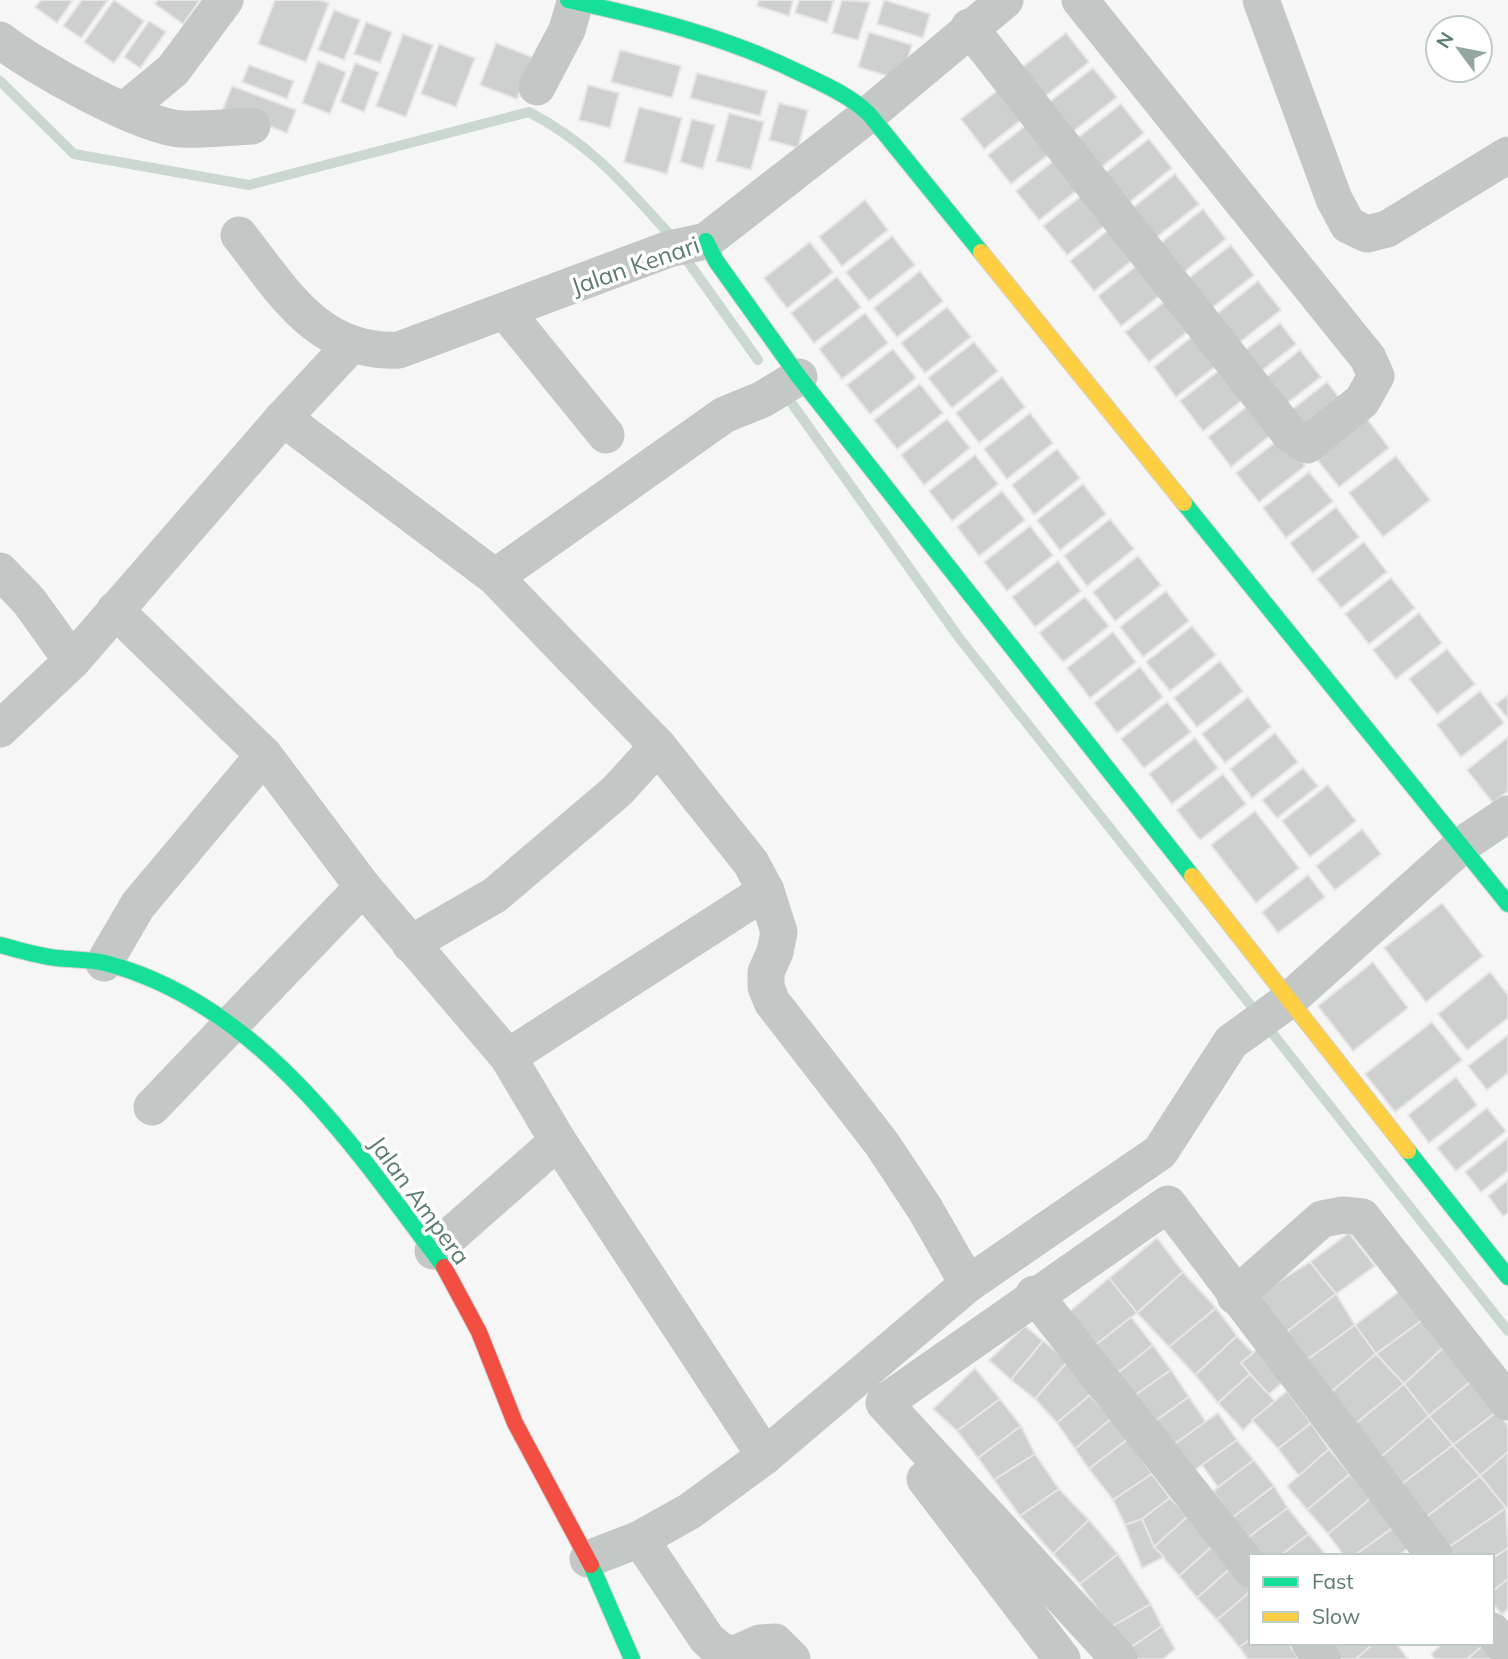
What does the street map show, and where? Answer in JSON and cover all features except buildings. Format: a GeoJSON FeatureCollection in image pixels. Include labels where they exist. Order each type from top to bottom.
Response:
{"type":"FeatureCollection","features":[{"type":"Feature","properties":{"kind":"street"},"geometry":{"type":"LineString","coordinates":[[126,109],[173,71],[225,0]]}},
{"type":"Feature","properties":{"kind":"street","name":"Jalan Kenari"},"geometry":{"type":"LineString","coordinates":[[239,235],[292,303],[321,328],[350,346],[376,351],[399,350],[669,249],[706,242],[869,114],[969,27],[1005,0]]}},
{"type":"Feature","properties":{"kind":"street"},"geometry":{"type":"LineString","coordinates":[[969,27],[1290,434],[1307,446],[1362,401],[1376,376],[1368,358],[1080,0]]}},
{"type":"Feature","properties":{"kind":"street"},"geometry":{"type":"LineString","coordinates":[[1261,0],[1334,199],[1349,225],[1367,234],[1387,229],[1508,155]]}},
{"type":"Feature","properties":{"kind":"street"},"geometry":{"type":"LineString","coordinates":[[537,87],[567,30],[572,1],[682,26],[751,48],[852,98],[869,114],[1508,904]]}},
{"type":"Feature","properties":{"kind":"street"},"geometry":{"type":"LineString","coordinates":[[0,40],[81,90],[180,129],[251,126]]}},
{"type":"Feature","properties":{"kind":"street"},"geometry":{"type":"LineString","coordinates":[[706,242],[716,261],[799,377],[1508,1277]]}},
{"type":"Feature","properties":{"kind":"street"},"geometry":{"type":"LineString","coordinates":[[506,312],[606,435]]}},
{"type":"Feature","properties":{"kind":"street"},"geometry":{"type":"LineString","coordinates":[[0,729],[72,661],[283,418],[350,346]]}},
{"type":"Feature","properties":{"kind":"street"},"geometry":{"type":"LineString","coordinates":[[495,577],[724,415],[763,399],[799,377]]}},
{"type":"Feature","properties":{"kind":"street"},"geometry":{"type":"LineString","coordinates":[[283,418],[495,577],[658,746],[751,863],[766,891],[779,932],[775,952],[766,972],[766,987],[772,1002],[882,1144],[925,1209],[968,1284]]}},
{"type":"Feature","properties":{"kind":"street"},"geometry":{"type":"LineString","coordinates":[[0,571],[29,601],[72,661]]}},
{"type":"Feature","properties":{"kind":"street"},"geometry":{"type":"LineString","coordinates":[[115,610],[264,755],[363,887],[508,1057],[558,1141],[765,1456]]}},
{"type":"Feature","properties":{"kind":"street"},"geometry":{"type":"LineString","coordinates":[[410,944],[495,895],[617,791],[658,746]]}},
{"type":"Feature","properties":{"kind":"street"},"geometry":{"type":"LineString","coordinates":[[104,963],[138,905],[264,755]]}},
{"type":"Feature","properties":{"kind":"street"},"geometry":{"type":"LineString","coordinates":[[588,1559],[640,1539],[690,1511],[765,1456],[968,1284],[1160,1152],[1231,1042],[1289,1000],[1462,845],[1508,814]]}},
{"type":"Feature","properties":{"kind":"street"},"geometry":{"type":"LineString","coordinates":[[152,1107],[232,1027],[363,887]]}},
{"type":"Feature","properties":{"kind":"street"},"geometry":{"type":"LineString","coordinates":[[508,1057],[766,891]]}},
{"type":"Feature","properties":{"kind":"street","name":"Jalan Ampera"},"geometry":{"type":"LineString","coordinates":[[0,945],[54,958],[104,963],[164,987],[207,1009],[281,1067],[340,1130],[433,1251],[479,1332],[515,1423],[588,1559],[632,1659]]}},
{"type":"Feature","properties":{"kind":"street"},"geometry":{"type":"LineString","coordinates":[[433,1251],[558,1141]]}},
{"type":"Feature","properties":{"kind":"street"},"geometry":{"type":"LineString","coordinates":[[1119,1659],[884,1403],[1034,1294],[1168,1203],[1234,1296],[1433,1554]]}},
{"type":"Feature","properties":{"kind":"street"},"geometry":{"type":"LineString","coordinates":[[1234,1296],[1322,1219],[1343,1215],[1362,1217],[1508,1402]]}},
{"type":"Feature","properties":{"kind":"street"},"geometry":{"type":"LineString","coordinates":[[1034,1294],[1249,1566]]}},
{"type":"Feature","properties":{"kind":"street"},"geometry":{"type":"LineString","coordinates":[[851,1381],[1062,1659]]}},
{"type":"Feature","properties":{"kind":"street"},"geometry":{"type":"LineString","coordinates":[[640,1539],[707,1639],[720,1650],[733,1655],[760,1643],[775,1642],[792,1659]]}},
{"type":"Feature","properties":{"kind":"street"},"geometry":{"type":"LineString","coordinates":[[1494,1634],[1508,1651]]}},
{"type":"Feature","properties":{"kind":"waterway"},"geometry":{"type":"LineString","coordinates":[[0,81],[74,154],[249,185],[529,112],[591,153],[624,184],[674,239]]}},
{"type":"Feature","properties":{"kind":"waterway"},"geometry":{"type":"LineString","coordinates":[[686,259],[758,360]]}},
{"type":"Feature","properties":{"kind":"waterway"},"geometry":{"type":"LineString","coordinates":[[793,405],[960,639],[1252,1007]]}},
{"type":"Feature","properties":{"kind":"waterway"},"geometry":{"type":"LineString","coordinates":[[1273,1034],[1508,1331]]}},
{"type":"Feature","properties":{"kind":"traffic: fast"},"geometry":{"type":"LineString","coordinates":[[568,0],[715,38],[772,60],[845,96],[869,114],[981,252]]}},
{"type":"Feature","properties":{"kind":"traffic: fast"},"geometry":{"type":"LineString","coordinates":[[706,241],[716,261],[799,377],[1192,876]]}},
{"type":"Feature","properties":{"kind":"traffic: fast"},"geometry":{"type":"LineString","coordinates":[[1184,503],[1508,904]]}},
{"type":"Feature","properties":{"kind":"traffic: fast"},"geometry":{"type":"LineString","coordinates":[[0,945],[50,957],[105,963],[160,983],[210,1011],[256,1045],[299,1085],[375,1175],[444,1267]]}},
{"type":"Feature","properties":{"kind":"traffic: fast"},"geometry":{"type":"LineString","coordinates":[[1408,1151],[1508,1277]]}},
{"type":"Feature","properties":{"kind":"traffic: fast"},"geometry":{"type":"LineString","coordinates":[[591,1565],[632,1659]]}},
{"type":"Feature","properties":{"kind":"traffic: slow"},"geometry":{"type":"LineString","coordinates":[[981,252],[1184,503]]}},
{"type":"Feature","properties":{"kind":"traffic: slow"},"geometry":{"type":"LineString","coordinates":[[1192,876],[1408,1151]]}},
{"type":"Feature","properties":{"kind":"traffic: jam"},"geometry":{"type":"LineString","coordinates":[[444,1267],[479,1332],[515,1423],[591,1565]]}}]}
